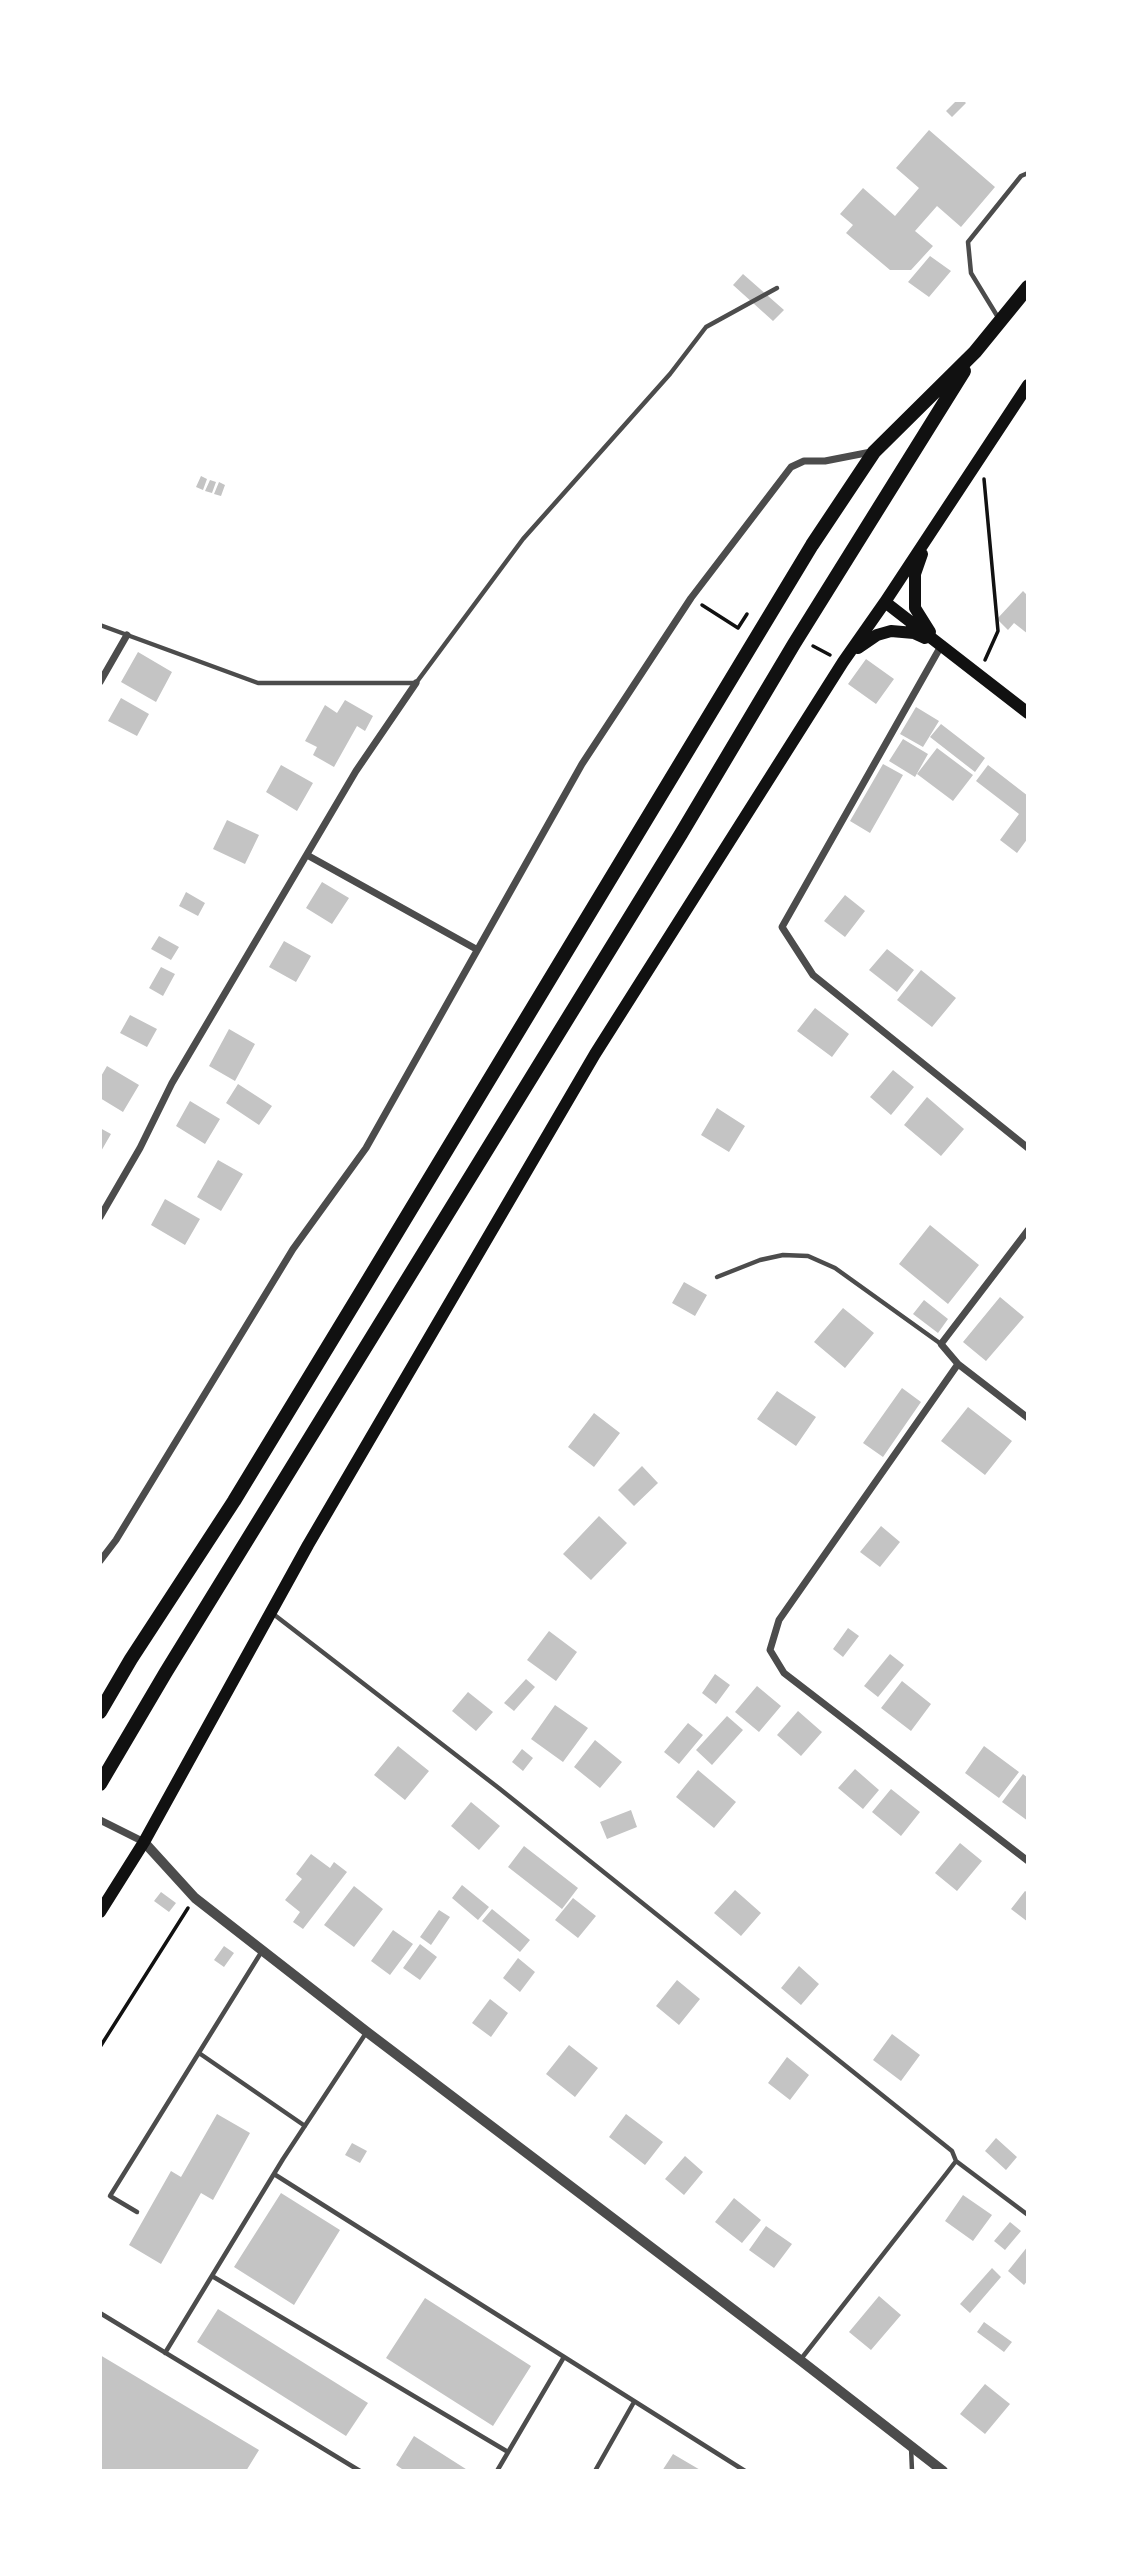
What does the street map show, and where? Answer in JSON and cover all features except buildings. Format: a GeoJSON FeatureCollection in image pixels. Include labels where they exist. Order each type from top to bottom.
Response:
{"type":"FeatureCollection","features":[{"type":"Feature","properties":{"kind":"main road"},"geometry":{"type":"LineString","coordinates":[[100,1712],[131,1658],[234,1502],[762,625],[874,452],[975,352],[1028,288]]}},
{"type":"Feature","properties":{"kind":"main road"},"geometry":{"type":"LineString","coordinates":[[100,1784],[166,1672],[681,834],[794,644],[975,352]]}},
{"type":"Feature","properties":{"kind":"main road"},"geometry":{"type":"LineString","coordinates":[[100,1912],[145,1842],[271,1613],[595,1054],[845,661],[1028,385]]}},
{"type":"Feature","properties":{"kind":"main road"},"geometry":{"type":"LineString","coordinates":[[933,530],[915,574],[915,608],[941,646]]}},
{"type":"Feature","properties":{"kind":"main road"},"geometry":{"type":"LineString","coordinates":[[886,602],[1028,713]]}},
{"type":"Feature","properties":{"kind":"main road"},"geometry":{"type":"LineString","coordinates":[[845,661],[865,642],[891,631],[914,633],[941,646]]}},
{"type":"Feature","properties":{"kind":"street"},"geometry":{"type":"LineString","coordinates":[[100,1561],[116,1540],[293,1249],[366,1148],[582,764],[691,598],[791,467],[804,461],[825,461],[874,452]]}},
{"type":"Feature","properties":{"kind":"street"},"geometry":{"type":"LineString","coordinates":[[100,682],[127,635]]}},
{"type":"Feature","properties":{"kind":"street"},"geometry":{"type":"LineString","coordinates":[[941,646],[782,928],[813,975],[1028,1148]]}},
{"type":"Feature","properties":{"kind":"street"},"geometry":{"type":"LineString","coordinates":[[100,1217],[140,1148],[172,1083],[356,771],[416,683]]}},
{"type":"Feature","properties":{"kind":"street"},"geometry":{"type":"LineString","coordinates":[[307,855],[476,949]]}},
{"type":"Feature","properties":{"kind":"street"},"geometry":{"type":"LineString","coordinates":[[1028,1230],[941,1344],[958,1364],[1028,1418]]}},
{"type":"Feature","properties":{"kind":"street"},"geometry":{"type":"LineString","coordinates":[[958,1364],[779,1620],[770,1650],[784,1673],[1028,1861]]}},
{"type":"Feature","properties":{"kind":"street"},"geometry":{"type":"LineString","coordinates":[[100,1820],[145,1842],[195,1898],[262,1951],[943,2471]]}},
{"type":"Feature","properties":{"kind":"lane"},"geometry":{"type":"LineString","coordinates":[[1000,321],[971,273],[968,242],[1021,176],[1028,173]]}},
{"type":"Feature","properties":{"kind":"lane"},"geometry":{"type":"LineString","coordinates":[[100,625],[258,683],[416,683],[523,539],[670,374],[706,327],[777,288]]}},
{"type":"Feature","properties":{"kind":"lane"},"geometry":{"type":"LineString","coordinates":[[717,1277],[760,1260],[783,1255],[808,1255],[835,1268],[941,1344]]}},
{"type":"Feature","properties":{"kind":"lane"},"geometry":{"type":"LineString","coordinates":[[271,1613],[510,1797],[952,2151],[956,2161],[1028,2215]]}},
{"type":"Feature","properties":{"kind":"lane"},"geometry":{"type":"LineString","coordinates":[[137,2212],[110,2196],[262,1951]]}},
{"type":"Feature","properties":{"kind":"lane"},"geometry":{"type":"LineString","coordinates":[[165,2353],[274,2174],[367,2032]]}},
{"type":"Feature","properties":{"kind":"lane"},"geometry":{"type":"LineString","coordinates":[[199,2053],[305,2126]]}},
{"type":"Feature","properties":{"kind":"lane"},"geometry":{"type":"LineString","coordinates":[[800,2360],[956,2161]]}},
{"type":"Feature","properties":{"kind":"lane"},"geometry":{"type":"LineString","coordinates":[[274,2174],[745,2471]]}},
{"type":"Feature","properties":{"kind":"lane"},"geometry":{"type":"LineString","coordinates":[[212,2276],[508,2452]]}},
{"type":"Feature","properties":{"kind":"lane"},"geometry":{"type":"LineString","coordinates":[[100,2313],[360,2471]]}},
{"type":"Feature","properties":{"kind":"lane"},"geometry":{"type":"LineString","coordinates":[[497,2471],[564,2357]]}},
{"type":"Feature","properties":{"kind":"lane"},"geometry":{"type":"LineString","coordinates":[[595,2471],[634,2402]]}},
{"type":"Feature","properties":{"kind":"lane"},"geometry":{"type":"LineString","coordinates":[[911,2446],[912,2471]]}},
{"type":"Feature","properties":{"kind":"path"},"geometry":{"type":"LineString","coordinates":[[979,675],[998,631],[984,476]]}},
{"type":"Feature","properties":{"kind":"path"},"geometry":{"type":"LineString","coordinates":[[691,598],[738,628],[747,614]]}},
{"type":"Feature","properties":{"kind":"path"},"geometry":{"type":"LineString","coordinates":[[808,654],[813,646],[845,661]]}},
{"type":"Feature","properties":{"kind":"path"},"geometry":{"type":"LineString","coordinates":[[100,2047],[195,1898]]}}]}
